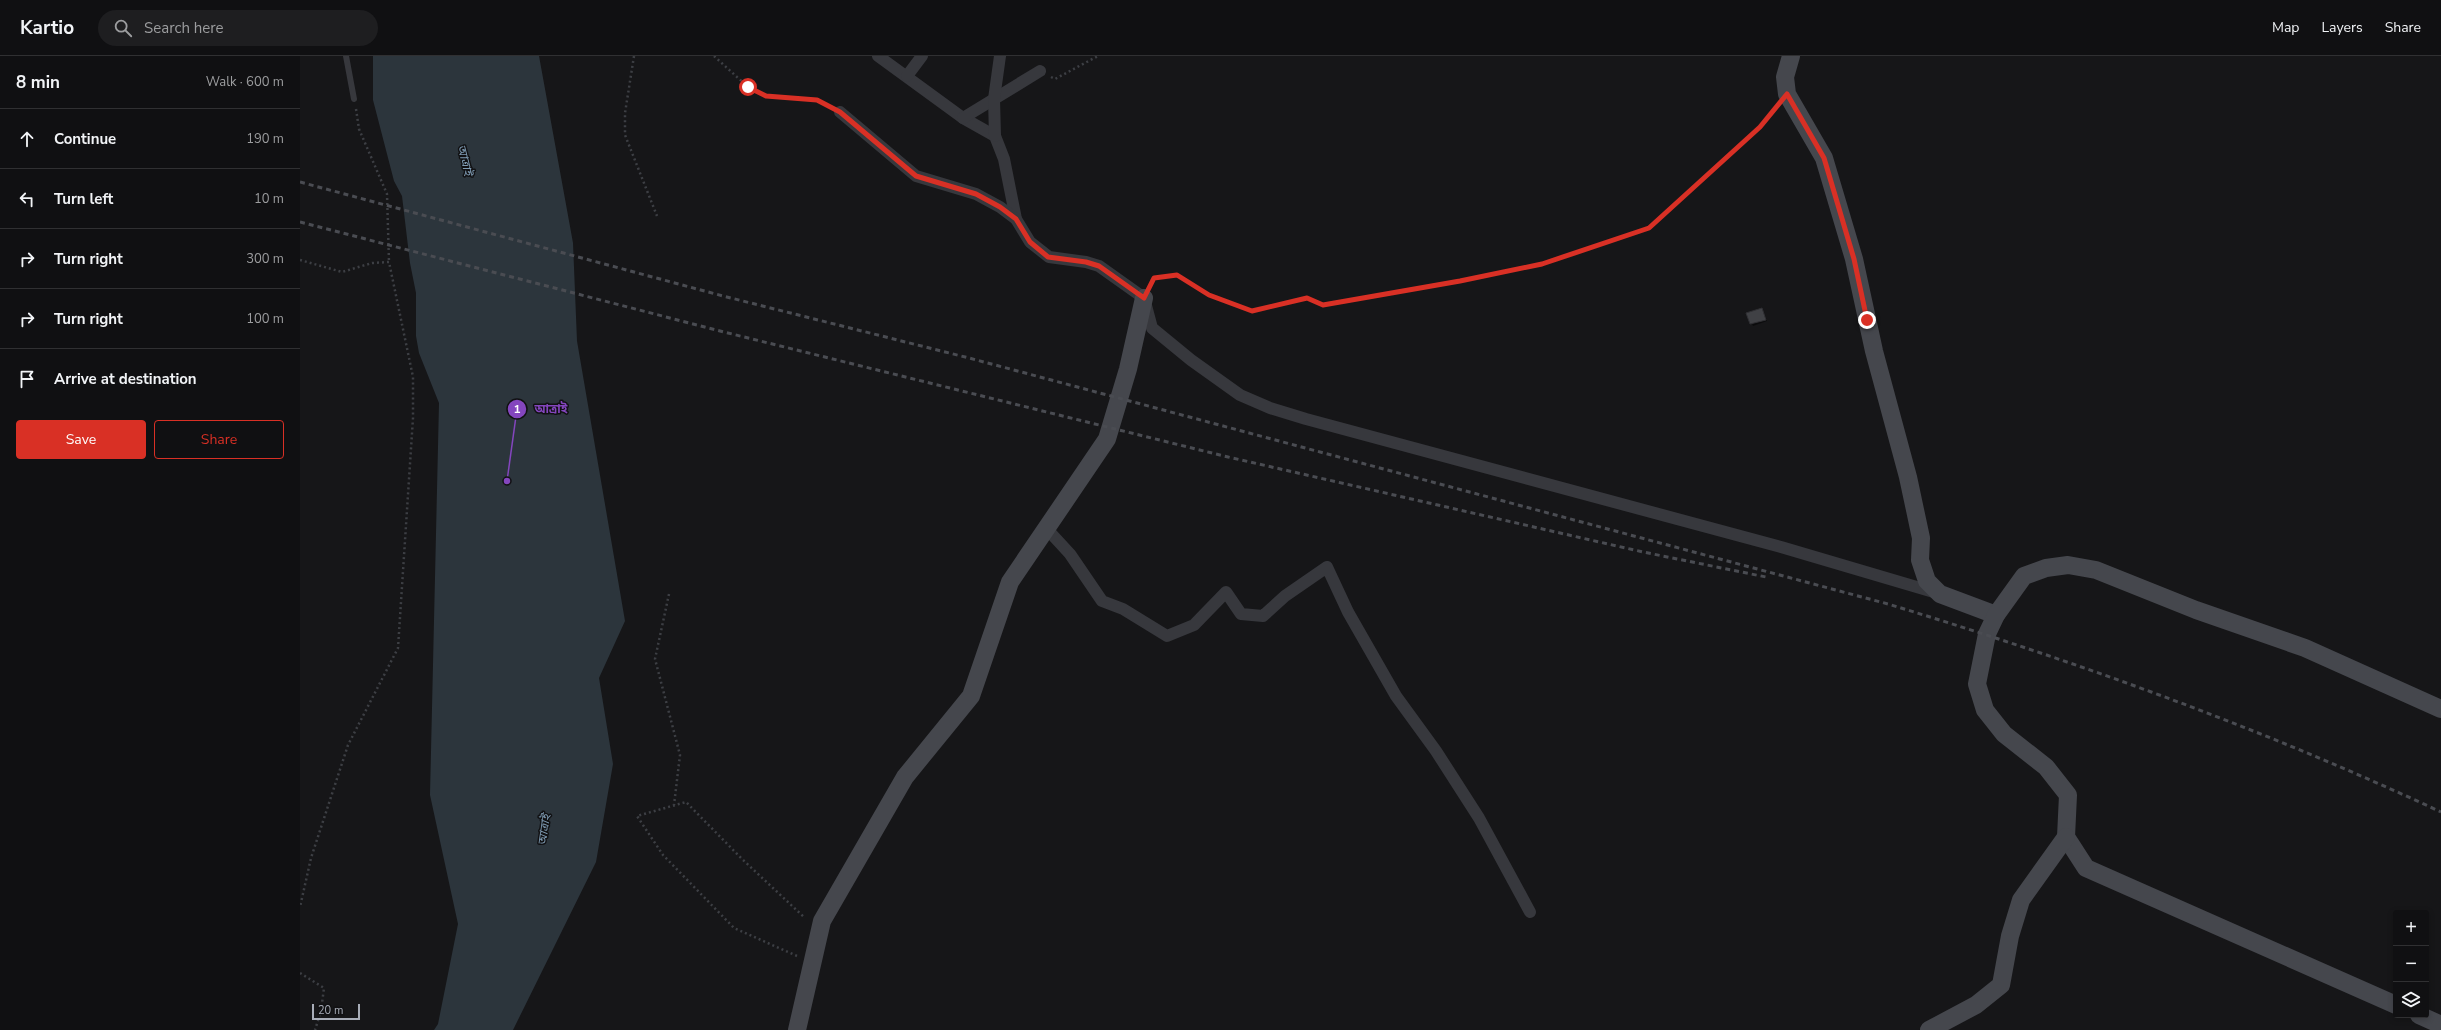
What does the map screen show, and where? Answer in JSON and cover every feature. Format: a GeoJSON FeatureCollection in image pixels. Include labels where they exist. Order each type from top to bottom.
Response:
{"type":"FeatureCollection","features":[{"type":"Feature","properties":{"kind":"street"},"geometry":{"type":"LineString","coordinates":[[878,56],[964,118],[995,136]]}},
{"type":"Feature","properties":{"kind":"street"},"geometry":{"type":"LineString","coordinates":[[907,76],[922,56]]}},
{"type":"Feature","properties":{"kind":"street"},"geometry":{"type":"LineString","coordinates":[[1000,56],[994,100],[995,136],[1004,159],[1016,219],[1030,242],[1048,257],[1086,262],[1099,266],[1144,298],[1152,328],[1240,396],[1270,408],[1781,547],[1940,594],[1996,615]]}},
{"type":"Feature","properties":{"kind":"street"},"geometry":{"type":"LineString","coordinates":[[1791,56],[1785,78],[1787,94],[1824,158],[1854,259],[1874,351],[1908,477],[1921,538],[1920,560],[1927,581],[1940,594]]}},
{"type":"Feature","properties":{"kind":"street"},"geometry":{"type":"LineString","coordinates":[[964,118],[1040,71]]}},
{"type":"Feature","properties":{"kind":"street"},"geometry":{"type":"LineString","coordinates":[[840,112],[916,176],[976,194],[1000,207],[1016,219]]}},
{"type":"Feature","properties":{"kind":"street"},"geometry":{"type":"LineString","coordinates":[[797,1030],[822,921],[905,777],[971,696],[1010,582],[1108,439],[1128,369],[1144,298]]}},
{"type":"Feature","properties":{"kind":"street"},"geometry":{"type":"LineString","coordinates":[[1047,529],[1070,554],[1102,601],[1123,609],[1167,636],[1194,624],[1226,592],[1241,614],[1263,616],[1285,596],[1327,567],[1348,612],[1396,696],[1436,751],[1479,818],[1530,912]]}},
{"type":"Feature","properties":{"kind":"street"},"geometry":{"type":"LineString","coordinates":[[1929,1030],[1976,1005],[2001,985],[2010,936],[2021,900],[2066,837],[2068,795],[2046,767],[2004,734],[1985,710],[1977,684],[1987,634],[1996,615],[2024,576],[2046,568],[2068,565],[2096,570],[2196,610],[2305,648],[2441,709]]}},
{"type":"Feature","properties":{"kind":"street"},"geometry":{"type":"LineString","coordinates":[[2066,837],[2086,868],[2393,1004]]}},
{"type":"Feature","properties":{"kind":"street"},"geometry":{"type":"LineString","coordinates":[[2426,1018],[2441,1025]]}},
{"type":"Feature","properties":{"kind":"lane"},"geometry":{"type":"LineString","coordinates":[[346,56],[354,99]]}},
{"type":"Feature","properties":{"kind":"path"},"geometry":{"type":"LineString","coordinates":[[634,56],[625,113],[624,135],[657,216]]}},
{"type":"Feature","properties":{"kind":"path"},"geometry":{"type":"LineString","coordinates":[[714,56],[748,87],[766,96],[817,100],[840,112]]}},
{"type":"Feature","properties":{"kind":"path"},"geometry":{"type":"LineString","coordinates":[[1040,71],[1055,79],[1098,56]]}},
{"type":"Feature","properties":{"kind":"path"},"geometry":{"type":"LineString","coordinates":[[1144,298],[1154,278],[1177,275],[1209,295],[1252,311],[1307,298],[1323,305],[1460,281],[1542,264],[1649,228],[1760,127],[1787,94]]}},
{"type":"Feature","properties":{"kind":"path"},"geometry":{"type":"LineString","coordinates":[[300,907],[311,858],[348,745],[398,648],[410,455],[414,418],[413,376],[389,262],[387,194],[359,129],[354,99]]}},
{"type":"Feature","properties":{"kind":"path"},"geometry":{"type":"LineString","coordinates":[[300,260],[342,272],[372,264],[389,262]]}},
{"type":"Feature","properties":{"kind":"path"},"geometry":{"type":"LineString","coordinates":[[669,594],[655,660],[680,755],[674,805]]}},
{"type":"Feature","properties":{"kind":"path"},"geometry":{"type":"LineString","coordinates":[[812,963],[734,928],[663,855],[637,816],[686,802],[742,859],[820,931]]}},
{"type":"Feature","properties":{"kind":"path"},"geometry":{"type":"LineString","coordinates":[[300,973],[324,988],[321,1011],[315,1030]]}},
{"type":"Feature","properties":{"kind":"water"},"geometry":{"type":"Polygon","coordinates":[[[373,56],[539,56],[573,243],[577,341],[625,621],[599,678],[613,764],[596,862],[513,1030],[434,1030],[438,1024],[458,924],[430,795],[439,403],[419,353],[416,336],[416,293],[410,263],[402,196],[394,181],[373,100],[373,56]]]}},
{"type":"Feature","properties":{"kind":"building"},"geometry":{"type":"Polygon","coordinates":[[[1762,308],[1766,320],[1750,324],[1746,313],[1762,308]]]}},
{"type":"Feature","properties":{"kind":"railway"},"geometry":{"type":"LineString","coordinates":[[300,182],[723,296],[969,358],[1888,604],[2029,649],[2168,698],[2305,752],[2441,812]]}},
{"type":"Feature","properties":{"kind":"railway"},"geometry":{"type":"LineString","coordinates":[[300,222],[724,332],[1228,457],[1643,552],[1766,577]]}},
{"type":"Feature","properties":{"kind":"place","name":"আত্রাই"},"geometry":{"type":"Point","coordinates":[507,481]}},
{"type":"Feature","properties":{"kind":"route"},"geometry":{"type":"LineString","coordinates":[[748,87],[766,96],[817,100],[840,112],[916,176],[976,194],[1000,207],[1016,219],[1030,242],[1048,257],[1086,262],[1099,266],[1144,298],[1154,278],[1177,275],[1209,295],[1252,311],[1307,298],[1323,305],[1493,275],[1542,264],[1649,228],[1760,127],[1787,94],[1824,158],[1854,259],[1867,320]]}}]}
